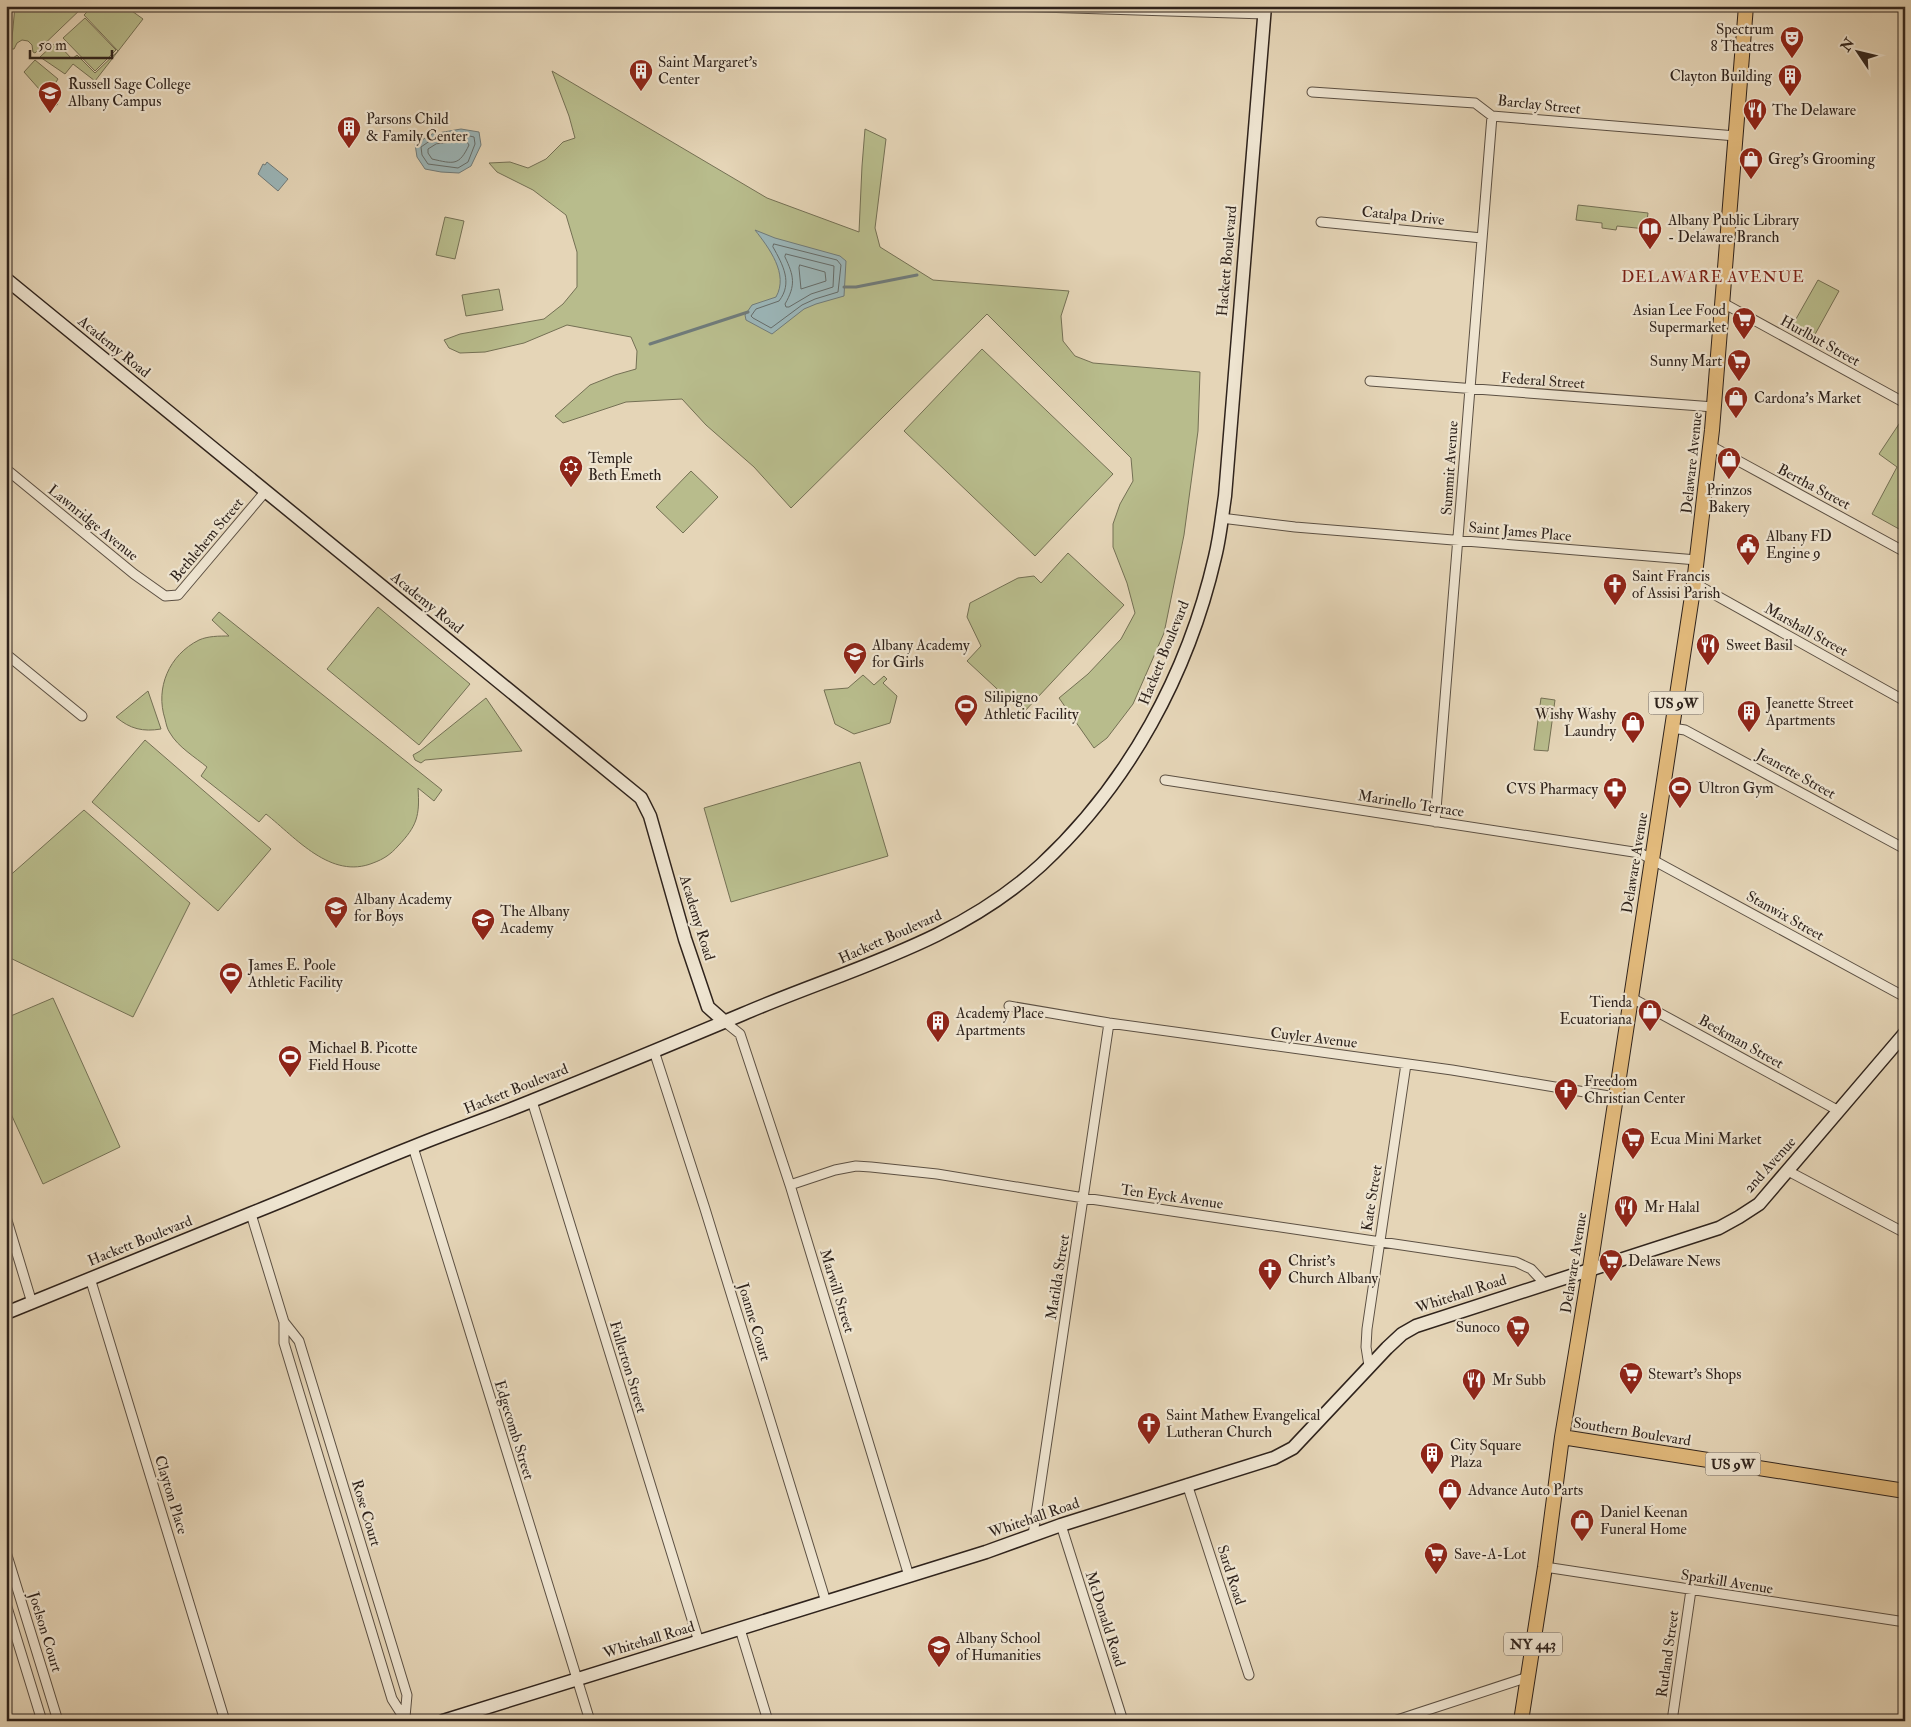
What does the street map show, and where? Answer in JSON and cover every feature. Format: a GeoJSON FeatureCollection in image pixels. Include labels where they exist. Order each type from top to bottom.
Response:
{"type":"FeatureCollection","features":[{"type":"Feature","properties":{"kind":"main road","name":"Delaware Avenue"},"geometry":{"type":"LineString","coordinates":[[1521,1721],[1545,1567],[1562,1437],[1590,1268],[1694,583],[1711,446],[1746,6]]}},
{"type":"Feature","properties":{"kind":"main road","name":"Southern Boulevard"},"geometry":{"type":"LineString","coordinates":[[1562,1437],[1905,1491]]}},
{"type":"Feature","properties":{"kind":"street"},"geometry":{"type":"LineString","coordinates":[[1006,6],[1265,10]]}},
{"type":"Feature","properties":{"kind":"street","name":"Hackett Boulevard"},"geometry":{"type":"LineString","coordinates":[[6,1314],[413,1147],[874,964],[938,936],[1004,894],[1038,868],[1066,841],[1103,799],[1150,728],[1196,625],[1215,556],[1225,496],[1265,10]]}},
{"type":"Feature","properties":{"kind":"street","name":"Barclay Street"},"geometry":{"type":"LineString","coordinates":[[1312,92],[1475,102],[1492,116],[1736,136]]}},
{"type":"Feature","properties":{"kind":"street","name":"Summit Avenue"},"geometry":{"type":"LineString","coordinates":[[1435,822],[1492,116]]}},
{"type":"Feature","properties":{"kind":"street","name":"Catalpa Drive"},"geometry":{"type":"LineString","coordinates":[[1321,222],[1482,238]]}},
{"type":"Feature","properties":{"kind":"street","name":"Academy Road"},"geometry":{"type":"LineString","coordinates":[[6,279],[641,798],[650,816],[685,939],[708,1007],[725,1022]]}},
{"type":"Feature","properties":{"kind":"street","name":"Hurlbut Street"},"geometry":{"type":"LineString","coordinates":[[1723,303],[1905,403]]}},
{"type":"Feature","properties":{"kind":"street","name":"Federal Street"},"geometry":{"type":"LineString","coordinates":[[1370,381],[1714,407]]}},
{"type":"Feature","properties":{"kind":"street","name":"Bertha Street"},"geometry":{"type":"LineString","coordinates":[[1711,446],[1905,552]]}},
{"type":"Feature","properties":{"kind":"street","name":"Lawnridge Avenue"},"geometry":{"type":"LineString","coordinates":[[6,469],[134,574],[165,596]]}},
{"type":"Feature","properties":{"kind":"street","name":"Bethlehem Street"},"geometry":{"type":"LineString","coordinates":[[165,596],[178,595],[265,492]]}},
{"type":"Feature","properties":{"kind":"street","name":"Saint James Place"},"geometry":{"type":"LineString","coordinates":[[1221,518],[1294,527],[1697,560]]}},
{"type":"Feature","properties":{"kind":"street","name":"Marshall Street"},"geometry":{"type":"LineString","coordinates":[[1694,583],[1905,701]]}},
{"type":"Feature","properties":{"kind":"street"},"geometry":{"type":"LineString","coordinates":[[6,654],[82,716]]}},
{"type":"Feature","properties":{"kind":"street","name":"Jeanette Street"},"geometry":{"type":"LineString","coordinates":[[1672,728],[1685,730],[1905,849]]}},
{"type":"Feature","properties":{"kind":"street","name":"Marinello Terrace"},"geometry":{"type":"LineString","coordinates":[[1165,780],[1640,853],[1652,859]]}},
{"type":"Feature","properties":{"kind":"street","name":"Stanwix Street"},"geometry":{"type":"LineString","coordinates":[[1652,859],[1905,997]]}},
{"type":"Feature","properties":{"kind":"street","name":"Beekman Street"},"geometry":{"type":"LineString","coordinates":[[1630,997],[1839,1112]]}},
{"type":"Feature","properties":{"kind":"street","name":"Cuyler Avenue"},"geometry":{"type":"LineString","coordinates":[[1009,1006],[1109,1023],[1406,1064],[1615,1097]]}},
{"type":"Feature","properties":{"kind":"street","name":"Marwill Street"},"geometry":{"type":"LineString","coordinates":[[725,1022],[740,1034],[790,1185],[909,1576]]}},
{"type":"Feature","properties":{"kind":"street","name":"Matilda Street"},"geometry":{"type":"LineString","coordinates":[[1032,1535],[1109,1023]]}},
{"type":"Feature","properties":{"kind":"street","name":"2nd Avenue"},"geometry":{"type":"LineString","coordinates":[[1590,1268],[1719,1228],[1759,1204],[1905,1033]]}},
{"type":"Feature","properties":{"kind":"street","name":"Joanne Court"},"geometry":{"type":"LineString","coordinates":[[654,1051],[714,1237],[826,1602]]}},
{"type":"Feature","properties":{"kind":"street","name":"Kate Street"},"geometry":{"type":"LineString","coordinates":[[1369,1366],[1366,1346],[1367,1329],[1406,1064]]}},
{"type":"Feature","properties":{"kind":"street","name":"Fullerton Street"},"geometry":{"type":"LineString","coordinates":[[532,1101],[699,1642]]}},
{"type":"Feature","properties":{"kind":"street","name":"Edgecomb Street"},"geometry":{"type":"LineString","coordinates":[[413,1147],[590,1721]]}},
{"type":"Feature","properties":{"kind":"street","name":"Ten Eyck Avenue"},"geometry":{"type":"LineString","coordinates":[[790,1185],[835,1170],[856,1166],[938,1174],[1084,1198],[1516,1262],[1531,1269],[1544,1283]]}},
{"type":"Feature","properties":{"kind":"street"},"geometry":{"type":"LineString","coordinates":[[1788,1171],[1905,1232]]}},
{"type":"Feature","properties":{"kind":"street","name":"Rose Court"},"geometry":{"type":"LineString","coordinates":[[251,1214],[284,1322],[284,1343],[392,1699],[406,1719]]}},
{"type":"Feature","properties":{"kind":"street"},"geometry":{"type":"LineString","coordinates":[[6,1217],[32,1303]]}},
{"type":"Feature","properties":{"kind":"street","name":"Whitehall Road"},"geometry":{"type":"LineString","coordinates":[[443,1721],[986,1552],[1061,1525],[1274,1458],[1293,1448],[1369,1366],[1402,1334],[1416,1326],[1590,1268]]}},
{"type":"Feature","properties":{"kind":"street","name":"Clayton Place"},"geometry":{"type":"LineString","coordinates":[[90,1278],[225,1721]]}},
{"type":"Feature","properties":{"kind":"street","name":"Rose Court"},"geometry":{"type":"LineString","coordinates":[[284,1322],[299,1341],[407,1694],[406,1719]]}},
{"type":"Feature","properties":{"kind":"street","name":"Sard Road"},"geometry":{"type":"LineString","coordinates":[[1187,1484],[1250,1675]]}},
{"type":"Feature","properties":{"kind":"street","name":"McDonald Road"},"geometry":{"type":"LineString","coordinates":[[1061,1525],[1123,1721]]}},
{"type":"Feature","properties":{"kind":"street","name":"Joelson Court"},"geometry":{"type":"LineString","coordinates":[[6,1552],[58,1721]]}},
{"type":"Feature","properties":{"kind":"street","name":"Sparkill Avenue"},"geometry":{"type":"LineString","coordinates":[[1545,1567],[1905,1622]]}},
{"type":"Feature","properties":{"kind":"street","name":"Rutland Street"},"geometry":{"type":"LineString","coordinates":[[1672,1721],[1691,1590]]}},
{"type":"Feature","properties":{"kind":"street","name":"Joelson Court"},"geometry":{"type":"LineString","coordinates":[[6,1604],[42,1721]]}},
{"type":"Feature","properties":{"kind":"street"},"geometry":{"type":"LineString","coordinates":[[740,1629],[768,1721]]}},
{"type":"Feature","properties":{"kind":"street"},"geometry":{"type":"LineString","coordinates":[[20,1648],[35,1644]]}},
{"type":"Feature","properties":{"kind":"street"},"geometry":{"type":"LineString","coordinates":[[1394,1721],[1528,1677]]}},
{"type":"Feature","properties":{"kind":"green space"},"geometry":{"type":"Polygon","coordinates":[[[15,6],[84,6],[35,53],[28,41],[22,40],[17,43],[14,49],[11,49],[15,6]]]}},
{"type":"Feature","properties":{"kind":"green space"},"geometry":{"type":"Polygon","coordinates":[[[93,6],[125,6],[143,19],[95,81],[73,64],[65,74],[40,57],[56,42],[72,59],[77,55],[95,73],[118,51],[84,15],[93,6]]]}},
{"type":"Feature","properties":{"kind":"green space"},"geometry":{"type":"Polygon","coordinates":[[[85,18],[116,50],[95,71],[63,38],[85,18]]]}},
{"type":"Feature","properties":{"kind":"green space"},"geometry":{"type":"Polygon","coordinates":[[[35,60],[58,79],[49,93],[58,104],[55,107],[24,72],[35,60]]]}},
{"type":"Feature","properties":{"kind":"green space"},"geometry":{"type":"Polygon","coordinates":[[[552,71],[767,198],[859,232],[865,129],[886,139],[875,228],[880,247],[933,280],[1069,291],[1061,316],[1063,341],[1075,356],[1093,363],[1200,372],[1198,431],[1184,535],[1164,633],[1133,704],[1107,738],[1094,748],[1059,698],[1088,674],[1121,639],[1135,613],[1127,583],[1113,547],[1113,524],[1120,504],[1133,481],[1131,458],[987,314],[791,508],[754,467],[706,425],[682,399],[626,402],[563,423],[555,416],[590,385],[636,369],[637,351],[631,337],[567,325],[524,343],[485,352],[460,353],[449,348],[444,340],[460,334],[544,319],[563,304],[577,287],[577,252],[566,215],[533,190],[497,172],[489,163],[510,162],[528,168],[546,159],[563,142],[575,138],[552,71]]]}},
{"type":"Feature","properties":{"kind":"green space"},"geometry":{"type":"Polygon","coordinates":[[[1578,205],[1648,213],[1646,229],[1617,226],[1616,230],[1602,228],[1602,223],[1576,220],[1578,205]]]}},
{"type":"Feature","properties":{"kind":"green space"},"geometry":{"type":"Polygon","coordinates":[[[445,217],[464,221],[455,259],[436,255],[445,217]]]}},
{"type":"Feature","properties":{"kind":"green space"},"geometry":{"type":"Polygon","coordinates":[[[1818,280],[1839,291],[1813,338],[1792,326],[1818,280]]]}},
{"type":"Feature","properties":{"kind":"green space"},"geometry":{"type":"Polygon","coordinates":[[[499,289],[503,310],[466,316],[462,295],[499,289]]]}},
{"type":"Feature","properties":{"kind":"green space"},"geometry":{"type":"Polygon","coordinates":[[[982,349],[1113,474],[1035,556],[904,431],[982,349]]]}},
{"type":"Feature","properties":{"kind":"green space"},"geometry":{"type":"Polygon","coordinates":[[[1901,421],[1905,423],[1905,518],[1899,529],[1872,514],[1897,467],[1879,454],[1901,421]]]}},
{"type":"Feature","properties":{"kind":"green space"},"geometry":{"type":"Polygon","coordinates":[[[691,471],[718,497],[683,533],[656,507],[691,471]]]}},
{"type":"Feature","properties":{"kind":"green space"},"geometry":{"type":"Polygon","coordinates":[[[1068,553],[1124,605],[1023,713],[967,661],[981,646],[967,617],[970,603],[1018,578],[1034,576],[1041,583],[1068,553]]]}},
{"type":"Feature","properties":{"kind":"green space"},"geometry":{"type":"Polygon","coordinates":[[[378,607],[470,684],[419,745],[327,669],[378,607]]]}},
{"type":"Feature","properties":{"kind":"green space"},"geometry":{"type":"Polygon","coordinates":[[[219,612],[442,790],[434,801],[418,788],[418,813],[416,820],[404,839],[387,856],[381,860],[358,867],[343,866],[315,854],[266,814],[259,822],[201,776],[207,767],[173,738],[167,728],[162,707],[163,684],[172,663],[189,646],[199,640],[210,637],[229,636],[212,620],[219,612]]]}},
{"type":"Feature","properties":{"kind":"green space"},"geometry":{"type":"Polygon","coordinates":[[[863,675],[874,685],[884,676],[887,679],[883,683],[897,696],[890,723],[854,734],[835,724],[824,690],[848,688],[863,675]]]}},
{"type":"Feature","properties":{"kind":"green space"},"geometry":{"type":"Polygon","coordinates":[[[148,691],[161,729],[137,729],[116,717],[148,691]]]}},
{"type":"Feature","properties":{"kind":"green space"},"geometry":{"type":"Polygon","coordinates":[[[486,698],[522,751],[425,760],[421,763],[415,760],[413,755],[486,698]]]}},
{"type":"Feature","properties":{"kind":"green space"},"geometry":{"type":"Polygon","coordinates":[[[1541,698],[1555,700],[1548,751],[1534,750],[1541,698]]]}},
{"type":"Feature","properties":{"kind":"green space"},"geometry":{"type":"Polygon","coordinates":[[[145,740],[271,849],[218,911],[92,802],[145,740]]]}},
{"type":"Feature","properties":{"kind":"green space"},"geometry":{"type":"Polygon","coordinates":[[[860,762],[888,856],[731,902],[704,808],[860,762]]]}},
{"type":"Feature","properties":{"kind":"green space"},"geometry":{"type":"Polygon","coordinates":[[[84,810],[190,903],[133,1017],[6,956],[6,879],[84,810]]]}},
{"type":"Feature","properties":{"kind":"green space"},"geometry":{"type":"Polygon","coordinates":[[[53,998],[120,1147],[43,1184],[6,1103],[6,1018],[53,998]]]}},
{"type":"Feature","properties":{"kind":"water"},"geometry":{"type":"Polygon","coordinates":[[[461,129],[479,132],[481,145],[471,166],[459,173],[425,169],[417,157],[415,144],[432,134],[461,129]]]}},
{"type":"Feature","properties":{"kind":"water"},"geometry":{"type":"Polygon","coordinates":[[[267,162],[288,179],[278,191],[258,174],[263,164],[265,165],[267,162]]]}},
{"type":"Feature","properties":{"kind":"water"},"geometry":{"type":"Polygon","coordinates":[[[755,230],[775,238],[840,256],[846,261],[844,296],[804,309],[772,334],[746,320],[745,315],[752,305],[776,297],[780,279],[776,262],[755,230]]]}},
{"type":"Feature","properties":{"kind":"waterway"},"geometry":{"type":"LineString","coordinates":[[844,287],[856,287],[917,275]]}},
{"type":"Feature","properties":{"kind":"waterway"},"geometry":{"type":"LineString","coordinates":[[650,344],[748,312]]}},
{"type":"Feature","properties":{"kind":"place","name":"Spectrum 8 Theatres"},"geometry":{"type":"Point","coordinates":[1792,59]}},
{"type":"Feature","properties":{"kind":"place","name":"Saint Margaret's Center"},"geometry":{"type":"Point","coordinates":[641,92]}},
{"type":"Feature","properties":{"kind":"place","name":"Clayton Building"},"geometry":{"type":"Point","coordinates":[1790,97]}},
{"type":"Feature","properties":{"kind":"place","name":"Russell Sage College Albany Campus"},"geometry":{"type":"Point","coordinates":[50,114]}},
{"type":"Feature","properties":{"kind":"place","name":"The Delaware"},"geometry":{"type":"Point","coordinates":[1755,131]}},
{"type":"Feature","properties":{"kind":"place","name":"Parsons Child & Family Center"},"geometry":{"type":"Point","coordinates":[349,149]}},
{"type":"Feature","properties":{"kind":"place","name":"Greg's Grooming"},"geometry":{"type":"Point","coordinates":[1751,180]}},
{"type":"Feature","properties":{"kind":"place","name":"Albany Public Library - Delaware Branch"},"geometry":{"type":"Point","coordinates":[1650,250]}},
{"type":"Feature","properties":{"kind":"place","name":"Asian Lee Food Supermarket"},"geometry":{"type":"Point","coordinates":[1744,340]}},
{"type":"Feature","properties":{"kind":"place","name":"Sunny Mart"},"geometry":{"type":"Point","coordinates":[1739,382]}},
{"type":"Feature","properties":{"kind":"place","name":"Cardona's Market"},"geometry":{"type":"Point","coordinates":[1736,419]}},
{"type":"Feature","properties":{"kind":"place","name":"Prinzos Bakery"},"geometry":{"type":"Point","coordinates":[1729,480]}},
{"type":"Feature","properties":{"kind":"place","name":"Temple Beth Emeth"},"geometry":{"type":"Point","coordinates":[571,488]}},
{"type":"Feature","properties":{"kind":"place","name":"Albany FD Engine 9"},"geometry":{"type":"Point","coordinates":[1748,566]}},
{"type":"Feature","properties":{"kind":"place","name":"Saint Francis of Assisi Parish"},"geometry":{"type":"Point","coordinates":[1615,606]}},
{"type":"Feature","properties":{"kind":"place","name":"Sweet Basil"},"geometry":{"type":"Point","coordinates":[1708,666]}},
{"type":"Feature","properties":{"kind":"place","name":"Albany Academy for Girls"},"geometry":{"type":"Point","coordinates":[855,675]}},
{"type":"Feature","properties":{"kind":"place","name":"Silipigno Athletic Facility"},"geometry":{"type":"Point","coordinates":[966,727]}},
{"type":"Feature","properties":{"kind":"place","name":"Jeanette Street Apartments"},"geometry":{"type":"Point","coordinates":[1749,733]}},
{"type":"Feature","properties":{"kind":"place","name":"Wishy Washy Laundry"},"geometry":{"type":"Point","coordinates":[1633,744]}},
{"type":"Feature","properties":{"kind":"place","name":"Ultron Gym"},"geometry":{"type":"Point","coordinates":[1680,809]}},
{"type":"Feature","properties":{"kind":"place","name":"CVS Pharmacy"},"geometry":{"type":"Point","coordinates":[1615,810]}},
{"type":"Feature","properties":{"kind":"place","name":"Albany Academy for Boys"},"geometry":{"type":"Point","coordinates":[336,929]}},
{"type":"Feature","properties":{"kind":"place","name":"The Albany Academy"},"geometry":{"type":"Point","coordinates":[483,941]}},
{"type":"Feature","properties":{"kind":"place","name":"James E. Poole Athletic Facility"},"geometry":{"type":"Point","coordinates":[231,995]}},
{"type":"Feature","properties":{"kind":"place","name":"Tienda Ecuatoriana"},"geometry":{"type":"Point","coordinates":[1650,1032]}},
{"type":"Feature","properties":{"kind":"place","name":"Academy Place Apartments"},"geometry":{"type":"Point","coordinates":[938,1043]}},
{"type":"Feature","properties":{"kind":"place","name":"Michael B. Picotte Field House"},"geometry":{"type":"Point","coordinates":[290,1078]}},
{"type":"Feature","properties":{"kind":"place","name":"Freedom Christian Center"},"geometry":{"type":"Point","coordinates":[1566,1111]}},
{"type":"Feature","properties":{"kind":"place","name":"Ecua Mini Market"},"geometry":{"type":"Point","coordinates":[1633,1160]}},
{"type":"Feature","properties":{"kind":"place","name":"Mr Halal"},"geometry":{"type":"Point","coordinates":[1626,1228]}},
{"type":"Feature","properties":{"kind":"place","name":"Delaware News"},"geometry":{"type":"Point","coordinates":[1611,1282]}},
{"type":"Feature","properties":{"kind":"place","name":"Christ’s Church Albany"},"geometry":{"type":"Point","coordinates":[1270,1291]}},
{"type":"Feature","properties":{"kind":"place","name":"Sunoco"},"geometry":{"type":"Point","coordinates":[1518,1348]}},
{"type":"Feature","properties":{"kind":"place","name":"Stewart's Shops"},"geometry":{"type":"Point","coordinates":[1631,1395]}},
{"type":"Feature","properties":{"kind":"place","name":"Mr Subb"},"geometry":{"type":"Point","coordinates":[1474,1401]}},
{"type":"Feature","properties":{"kind":"place","name":"Saint Mathew Evangelical Lutheran Church"},"geometry":{"type":"Point","coordinates":[1149,1445]}},
{"type":"Feature","properties":{"kind":"place","name":"City Square Plaza"},"geometry":{"type":"Point","coordinates":[1432,1475]}},
{"type":"Feature","properties":{"kind":"place","name":"Advance Auto Parts"},"geometry":{"type":"Point","coordinates":[1450,1511]}},
{"type":"Feature","properties":{"kind":"place","name":"Daniel Keenan Funeral Home"},"geometry":{"type":"Point","coordinates":[1582,1542]}},
{"type":"Feature","properties":{"kind":"place","name":"Save-A-Lot"},"geometry":{"type":"Point","coordinates":[1436,1575]}},
{"type":"Feature","properties":{"kind":"place","name":"Albany School of Humanities"},"geometry":{"type":"Point","coordinates":[939,1668]}},
{"type":"Feature","properties":{"kind":"district","name":"DELAWARE AVENUE"},"geometry":{"type":"Point","coordinates":[1713,277]}}]}
